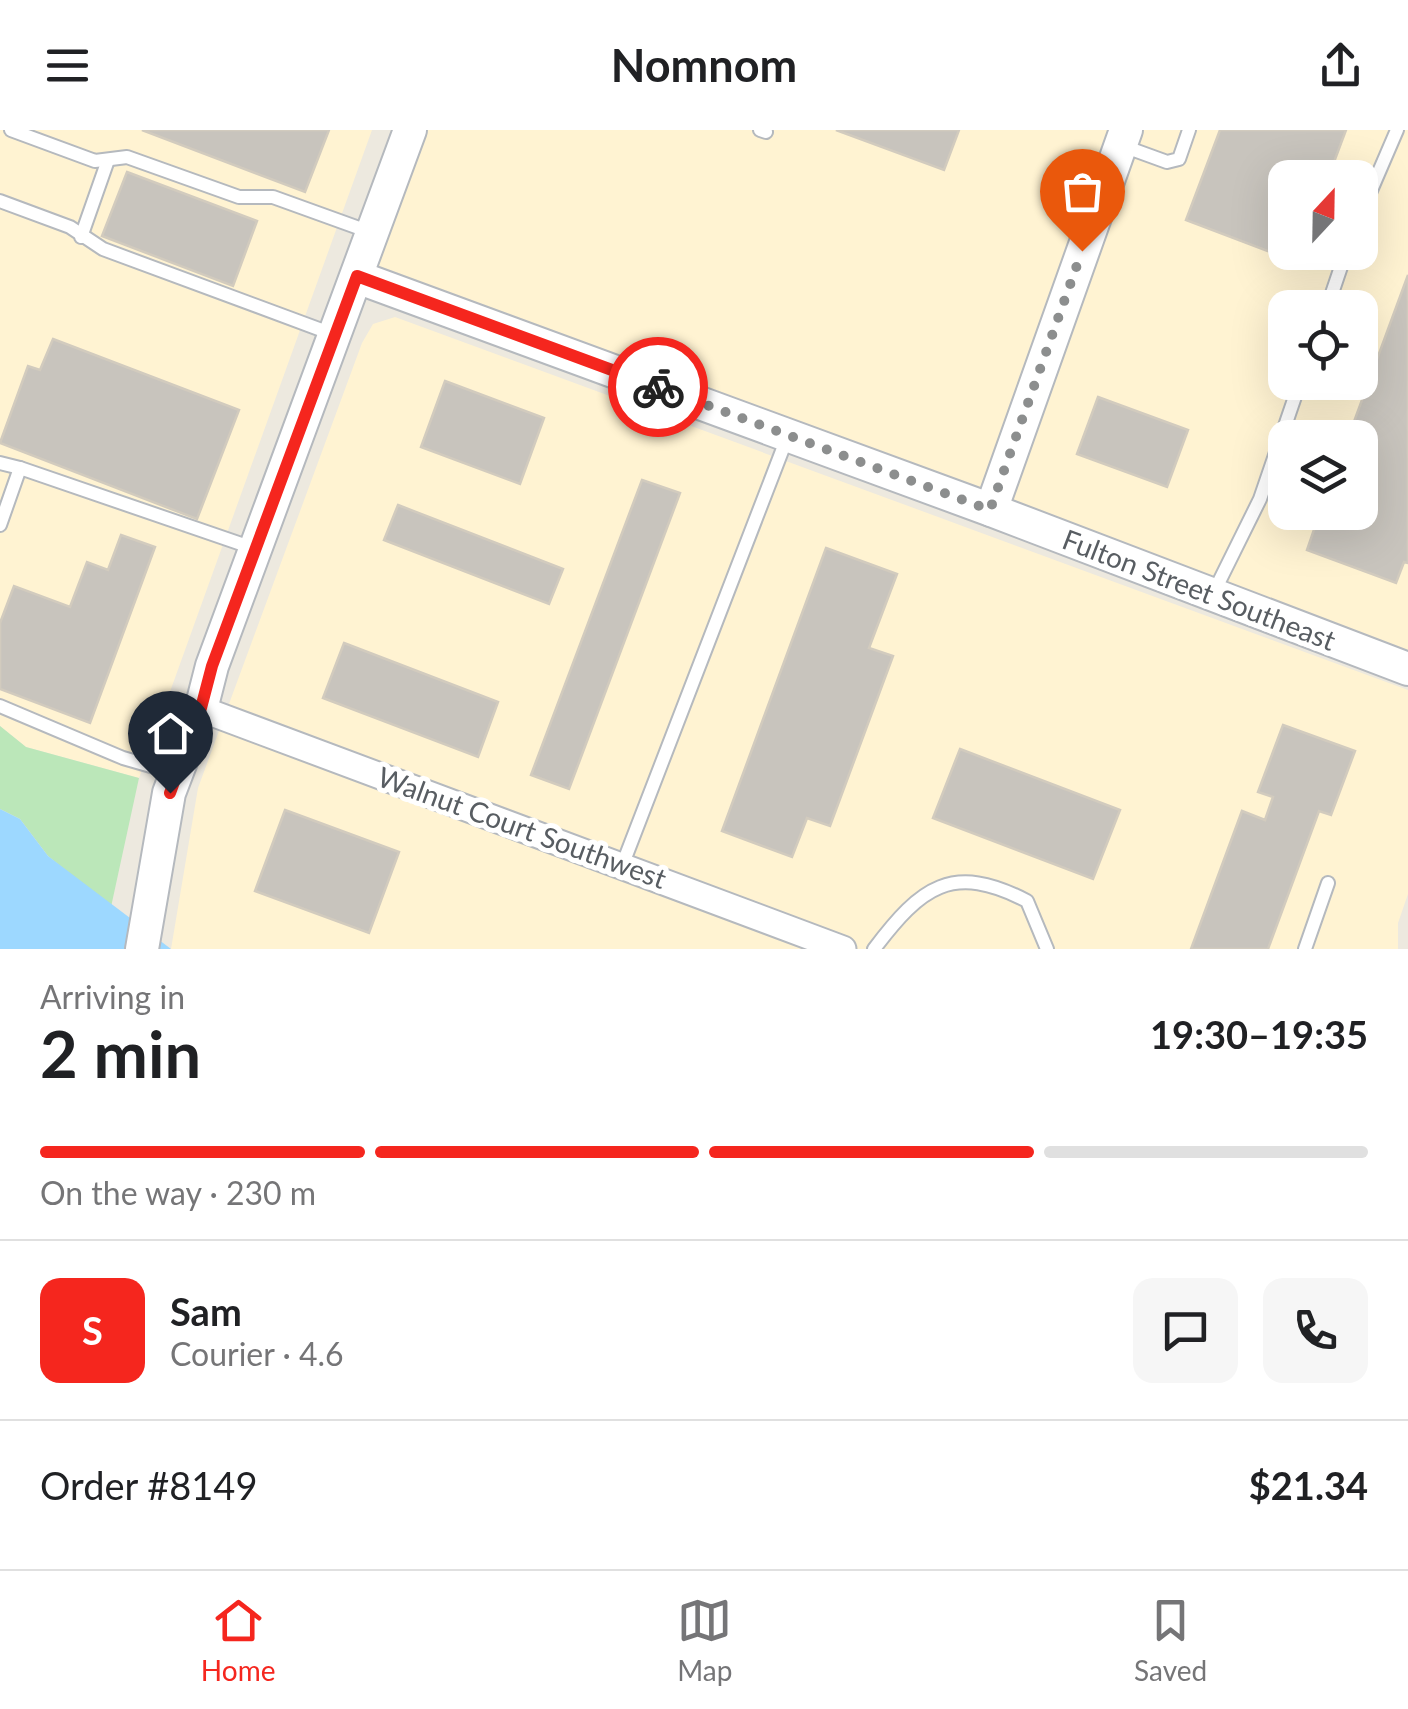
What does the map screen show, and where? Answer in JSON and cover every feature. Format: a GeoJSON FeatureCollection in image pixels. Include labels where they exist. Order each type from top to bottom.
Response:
{"type":"FeatureCollection","features":[{"type":"Feature","properties":{"kind":"street"},"geometry":{"type":"LineString","coordinates":[[142,949],[173,783],[212,666],[410,130]]}},
{"type":"Feature","properties":{"kind":"street"},"geometry":{"type":"LineString","coordinates":[[990,510],[1124,137]]}},
{"type":"Feature","properties":{"kind":"street","name":"Fulton Street Southeast"},"geometry":{"type":"LineString","coordinates":[[357,276],[1408,668]]}},
{"type":"Feature","properties":{"kind":"street","name":"Walnut Court Southwest"},"geometry":{"type":"LineString","coordinates":[[201,708],[843,949]]}},
{"type":"Feature","properties":{"kind":"lane"},"geometry":{"type":"LineString","coordinates":[[11,130],[95,161],[127,156],[239,197],[273,197],[372,233]]}},
{"type":"Feature","properties":{"kind":"lane"},"geometry":{"type":"LineString","coordinates":[[1124,137],[1167,162],[1179,158],[1190,130]]}},
{"type":"Feature","properties":{"kind":"lane"},"geometry":{"type":"LineString","coordinates":[[1378,174],[1397,130]]}},
{"type":"Feature","properties":{"kind":"lane"},"geometry":{"type":"LineString","coordinates":[[81,237],[108,160]]}},
{"type":"Feature","properties":{"kind":"lane"},"geometry":{"type":"LineString","coordinates":[[0,201],[70,226],[103,250],[335,336]]}},
{"type":"Feature","properties":{"kind":"lane"},"geometry":{"type":"LineString","coordinates":[[1212,596],[1260,500],[1294,400]]}},
{"type":"Feature","properties":{"kind":"lane"},"geometry":{"type":"LineString","coordinates":[[622,866],[788,436]]}},
{"type":"Feature","properties":{"kind":"lane"},"geometry":{"type":"LineString","coordinates":[[0,464],[256,549]]}},
{"type":"Feature","properties":{"kind":"lane"},"geometry":{"type":"LineString","coordinates":[[0,524],[20,468]]}},
{"type":"Feature","properties":{"kind":"lane"},"geometry":{"type":"LineString","coordinates":[[0,706],[173,783]]}},
{"type":"Feature","properties":{"kind":"lane"},"geometry":{"type":"LineString","coordinates":[[874,949],[901,913],[924,896],[936,888],[970,880],[998,886],[1028,901],[1047,949]]}},
{"type":"Feature","properties":{"kind":"lane"},"geometry":{"type":"LineString","coordinates":[[1306,949],[1328,883]]}},
{"type":"Feature","properties":{"kind":"shaded area"},"geometry":{"type":"Polygon","coordinates":[[[0,130],[372,130],[139,778],[26,747],[0,726],[0,130]]]}},
{"type":"Feature","properties":{"kind":"shaded area"},"geometry":{"type":"Polygon","coordinates":[[[411,130],[1408,130],[1408,665],[357,277],[411,130]]]}},
{"type":"Feature","properties":{"kind":"shaded area"},"geometry":{"type":"Polygon","coordinates":[[[395,317],[1408,690],[1408,894],[1398,923],[1398,949],[171,949],[198,788],[362,343],[373,324],[395,317]]]}},
{"type":"Feature","properties":{"kind":"green space"},"geometry":{"type":"Polygon","coordinates":[[[0,726],[26,747],[139,778],[111,907],[48,856],[20,819],[0,809],[0,726]]]}},
{"type":"Feature","properties":{"kind":"water"},"geometry":{"type":"Polygon","coordinates":[[[0,809],[20,819],[48,856],[171,949],[0,949],[0,809]]]}},
{"type":"Feature","properties":{"kind":"building"},"geometry":{"type":"Polygon","coordinates":[[[142,130],[329,130],[305,192],[142,130]]]}},
{"type":"Feature","properties":{"kind":"building"},"geometry":{"type":"Polygon","coordinates":[[[836,130],[959,130],[944,170],[836,130]]]}},
{"type":"Feature","properties":{"kind":"building"},"geometry":{"type":"Polygon","coordinates":[[[1220,130],[1346,130],[1335,160],[1268,160],[1268,251],[1186,220],[1220,130]]]}},
{"type":"Feature","properties":{"kind":"building"},"geometry":{"type":"Polygon","coordinates":[[[127,172],[257,221],[233,286],[102,236],[127,172]]]}},
{"type":"Feature","properties":{"kind":"building"},"geometry":{"type":"Polygon","coordinates":[[[1408,275],[1408,563],[1404,562],[1396,583],[1307,550],[1314,530],[1378,530],[1378,420],[1355,420],[1362,400],[1378,400],[1378,356],[1408,275]]]}},
{"type":"Feature","properties":{"kind":"building"},"geometry":{"type":"Polygon","coordinates":[[[53,339],[239,410],[197,519],[0,443],[28,366],[40,370],[53,339]]]}},
{"type":"Feature","properties":{"kind":"building"},"geometry":{"type":"Polygon","coordinates":[[[445,381],[544,418],[520,484],[421,447],[445,381]]]}},
{"type":"Feature","properties":{"kind":"building"},"geometry":{"type":"Polygon","coordinates":[[[1098,397],[1188,430],[1167,487],[1077,454],[1098,397]]]}},
{"type":"Feature","properties":{"kind":"building"},"geometry":{"type":"Polygon","coordinates":[[[642,480],[680,493],[569,789],[531,775],[642,480]]]}},
{"type":"Feature","properties":{"kind":"building"},"geometry":{"type":"Polygon","coordinates":[[[398,505],[563,569],[549,604],[384,540],[398,505]]]}},
{"type":"Feature","properties":{"kind":"building"},"geometry":{"type":"Polygon","coordinates":[[[121,535],[155,547],[90,723],[0,689],[0,623],[14,586],[70,607],[87,562],[108,570],[121,535]]]}},
{"type":"Feature","properties":{"kind":"building"},"geometry":{"type":"Polygon","coordinates":[[[826,548],[897,574],[869,648],[893,656],[830,826],[807,818],[792,857],[722,831],[826,548]]]}},
{"type":"Feature","properties":{"kind":"building"},"geometry":{"type":"Polygon","coordinates":[[[344,643],[498,702],[478,757],[323,698],[344,643]]]}},
{"type":"Feature","properties":{"kind":"building"},"geometry":{"type":"Polygon","coordinates":[[[1283,725],[1355,751],[1331,815],[1319,811],[1268,949],[1191,949],[1242,811],[1265,820],[1273,797],[1258,792],[1283,725]]]}},
{"type":"Feature","properties":{"kind":"building"},"geometry":{"type":"Polygon","coordinates":[[[960,749],[1120,810],[1093,879],[933,818],[960,749]]]}},
{"type":"Feature","properties":{"kind":"building"},"geometry":{"type":"Polygon","coordinates":[[[285,810],[399,852],[369,933],[255,891],[285,810]]]}},
{"type":"Feature","properties":{"kind":"way so far"},"geometry":{"type":"LineString","coordinates":[[658,387],[990,510],[1082,251]]}},
{"type":"Feature","properties":{"kind":"route"},"geometry":{"type":"LineString","coordinates":[[170,793],[212,666],[357,276],[658,387]]}}]}
